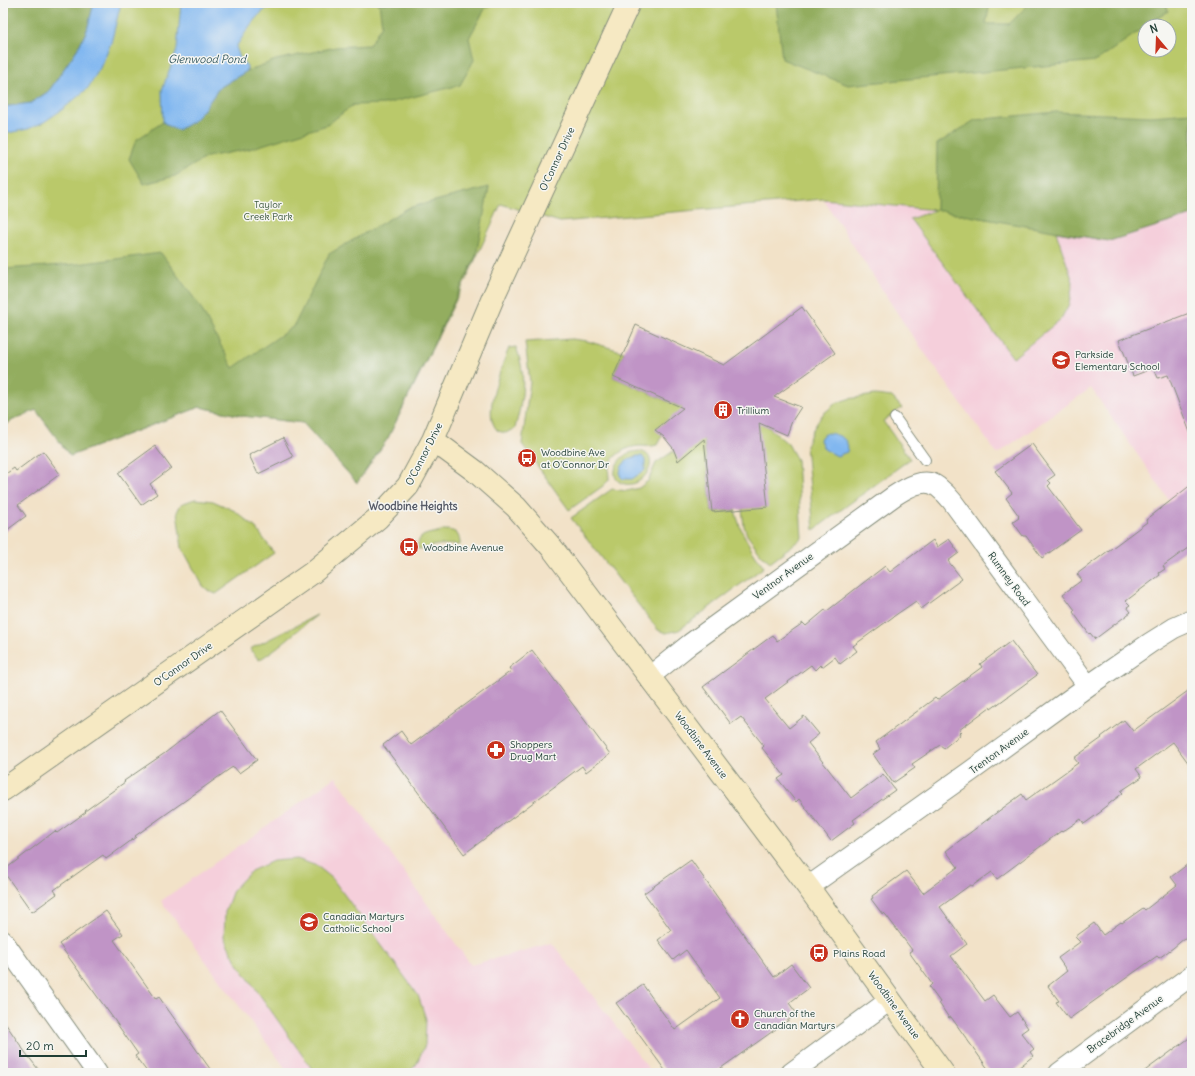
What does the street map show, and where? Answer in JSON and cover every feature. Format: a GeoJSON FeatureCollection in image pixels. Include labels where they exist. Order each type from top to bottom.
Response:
{"type":"FeatureCollection","features":[{"type":"Feature","properties":{"kind":"main road","name":"O'Connor Drive"},"geometry":{"type":"LineString","coordinates":[[3,790],[312,573],[378,518],[408,486],[433,440],[495,293],[629,3]]}},
{"type":"Feature","properties":{"kind":"main road","name":"Woodbine Avenue"},"geometry":{"type":"LineString","coordinates":[[433,440],[474,471],[516,507],[552,548],[808,887],[943,1073]]}},
{"type":"Feature","properties":{"kind":"street","name":"Ventnor Avenue"},"geometry":{"type":"LineString","coordinates":[[649,677],[703,634],[894,496],[904,489],[922,482]]}},
{"type":"Feature","properties":{"kind":"street","name":"Rumney Road"},"geometry":{"type":"LineString","coordinates":[[922,482],[937,486],[952,501],[1088,686]]}},
{"type":"Feature","properties":{"kind":"street","name":"Trenton Avenue"},"geometry":{"type":"LineString","coordinates":[[808,887],[1088,686],[1159,637],[1192,620]]}},
{"type":"Feature","properties":{"kind":"street"},"geometry":{"type":"LineString","coordinates":[[3,941],[97,1073]]}},
{"type":"Feature","properties":{"kind":"street","name":"Bracebridge Avenue"},"geometry":{"type":"LineString","coordinates":[[1059,1073],[1192,975]]}},
{"type":"Feature","properties":{"kind":"street"},"geometry":{"type":"LineString","coordinates":[[791,1073],[890,1000]]}},
{"type":"Feature","properties":{"kind":"lane"},"geometry":{"type":"LineString","coordinates":[[895,418],[925,460]]}},
{"type":"Feature","properties":{"kind":"shaded area","name":"Parkside Elementary School"},"geometry":{"type":"Polygon","coordinates":[[[823,199],[936,210],[1109,241],[1192,215],[1192,533],[1091,388],[997,454],[909,331],[823,199]]]}},
{"type":"Feature","properties":{"kind":"shaded area","name":"Canadian Martyrs Catholic School"},"geometry":{"type":"Polygon","coordinates":[[[336,777],[471,965],[552,943],[652,1073],[289,1073],[161,901],[336,777]]]}},
{"type":"Feature","properties":{"kind":"green space","name":"Taylor Creek Park"},"geometry":{"type":"Polygon","coordinates":[[[3,3],[1192,3],[1192,215],[1109,241],[1056,232],[1073,282],[1069,304],[1061,319],[1013,358],[910,219],[935,210],[823,199],[560,222],[501,204],[465,282],[388,438],[357,483],[304,423],[243,416],[200,407],[70,456],[36,410],[3,426],[3,3]]]}},
{"type":"Feature","properties":{"kind":"green space"},"geometry":{"type":"Polygon","coordinates":[[[3,3],[94,3],[87,30],[78,48],[49,91],[31,103],[3,107],[3,3]]]}},
{"type":"Feature","properties":{"kind":"green space"},"geometry":{"type":"Polygon","coordinates":[[[379,3],[492,3],[485,9],[469,38],[474,60],[460,85],[385,104],[353,105],[327,125],[249,149],[207,157],[175,176],[144,184],[129,159],[136,140],[163,122],[172,128],[202,112],[219,88],[247,71],[276,60],[336,47],[369,45],[382,25],[379,3]]]}},
{"type":"Feature","properties":{"kind":"green space"},"geometry":{"type":"Polygon","coordinates":[[[776,3],[990,3],[986,24],[1009,24],[1030,3],[1166,3],[1168,11],[1158,18],[1137,18],[1137,33],[1096,61],[848,85],[782,59],[776,3]]]}},
{"type":"Feature","properties":{"kind":"green space"},"geometry":{"type":"Polygon","coordinates":[[[1056,112],[1151,116],[1192,113],[1192,215],[1109,241],[936,210],[937,144],[975,120],[1056,112]]]}},
{"type":"Feature","properties":{"kind":"green space"},"geometry":{"type":"Polygon","coordinates":[[[489,187],[476,256],[388,438],[357,483],[303,423],[243,416],[200,407],[70,456],[36,410],[3,426],[3,269],[78,264],[161,253],[199,305],[233,368],[294,326],[329,254],[408,208],[489,187]]]}},
{"type":"Feature","properties":{"kind":"green space"},"geometry":{"type":"Polygon","coordinates":[[[572,339],[587,341],[624,352],[613,377],[685,409],[660,439],[657,445],[629,448],[617,455],[609,467],[609,480],[569,510],[522,444],[530,382],[525,342],[572,339]]]}},
{"type":"Feature","properties":{"kind":"green space"},"geometry":{"type":"Polygon","coordinates":[[[516,347],[522,368],[522,397],[515,428],[506,433],[498,431],[494,426],[491,416],[493,396],[509,348],[516,347]]]}},
{"type":"Feature","properties":{"kind":"green space"},"geometry":{"type":"Polygon","coordinates":[[[875,395],[892,397],[902,408],[883,421],[910,459],[814,530],[806,446],[812,431],[822,415],[836,403],[848,399],[875,395]]]}},
{"type":"Feature","properties":{"kind":"green space"},"geometry":{"type":"Polygon","coordinates":[[[758,418],[788,444],[797,460],[802,538],[770,562],[762,555],[747,535],[744,526],[742,509],[758,418]]]}},
{"type":"Feature","properties":{"kind":"green space"},"geometry":{"type":"Polygon","coordinates":[[[702,423],[712,512],[735,510],[746,540],[764,567],[679,630],[666,633],[658,630],[571,518],[612,489],[627,491],[639,488],[648,481],[656,463],[694,437],[702,423]]]}},
{"type":"Feature","properties":{"kind":"green space"},"geometry":{"type":"Polygon","coordinates":[[[639,451],[646,454],[650,458],[650,464],[645,476],[632,484],[620,482],[615,476],[618,463],[627,454],[639,451]]]}},
{"type":"Feature","properties":{"kind":"green space"},"geometry":{"type":"Polygon","coordinates":[[[195,499],[213,501],[235,511],[256,528],[274,553],[216,594],[203,586],[182,548],[177,512],[181,504],[195,499]]]}},
{"type":"Feature","properties":{"kind":"green space"},"geometry":{"type":"Polygon","coordinates":[[[444,530],[456,533],[459,538],[460,545],[434,545],[423,549],[418,549],[418,543],[422,536],[444,530]]]}},
{"type":"Feature","properties":{"kind":"green space"},"geometry":{"type":"Polygon","coordinates":[[[317,615],[274,650],[259,660],[250,649],[317,615]]]}},
{"type":"Feature","properties":{"kind":"green space"},"geometry":{"type":"Polygon","coordinates":[[[297,859],[317,866],[332,878],[418,995],[426,1019],[425,1045],[416,1065],[408,1073],[317,1073],[312,1069],[236,961],[224,937],[225,912],[233,890],[251,871],[273,861],[297,859]]]}},
{"type":"Feature","properties":{"kind":"water"},"geometry":{"type":"Polygon","coordinates":[[[94,3],[121,3],[111,43],[100,68],[88,88],[63,109],[44,122],[28,129],[3,134],[3,107],[31,103],[49,91],[78,48],[87,30],[94,3]]]}},
{"type":"Feature","properties":{"kind":"water","name":"Glenwood Pond"},"geometry":{"type":"Polygon","coordinates":[[[181,3],[278,3],[264,10],[259,15],[236,47],[240,58],[247,66],[247,71],[219,88],[202,112],[192,122],[178,130],[163,122],[162,90],[177,49],[181,3]]]}},
{"type":"Feature","properties":{"kind":"water"},"geometry":{"type":"Polygon","coordinates":[[[827,433],[843,438],[848,447],[847,452],[837,456],[824,449],[820,440],[821,437],[827,433]]]}},
{"type":"Feature","properties":{"kind":"water"},"geometry":{"type":"Polygon","coordinates":[[[637,456],[642,456],[645,460],[645,470],[632,479],[623,479],[620,476],[622,465],[637,456]]]}},
{"type":"Feature","properties":{"kind":"building","name":"Trillium"},"geometry":{"type":"Polygon","coordinates":[[[802,307],[835,353],[774,397],[801,407],[792,421],[787,435],[759,423],[768,507],[712,512],[704,439],[678,461],[673,448],[664,437],[655,430],[683,408],[613,377],[636,325],[724,365],[802,307]]]}},
{"type":"Feature","properties":{"kind":"building"},"geometry":{"type":"Polygon","coordinates":[[[1192,312],[1191,435],[1168,375],[1158,378],[1154,368],[1133,376],[1119,340],[1192,312]]]}},
{"type":"Feature","properties":{"kind":"building"},"geometry":{"type":"Polygon","coordinates":[[[283,438],[293,457],[258,474],[249,455],[283,438]]]}},
{"type":"Feature","properties":{"kind":"building"},"geometry":{"type":"Polygon","coordinates":[[[1032,444],[1055,475],[1048,480],[1051,483],[1048,486],[1081,530],[1042,558],[1026,536],[1023,536],[1013,522],[1019,518],[1019,516],[1006,498],[1012,493],[995,471],[1032,444]]]}},
{"type":"Feature","properties":{"kind":"building"},"geometry":{"type":"Polygon","coordinates":[[[155,446],[171,468],[150,484],[157,494],[141,505],[118,473],[155,446]]]}},
{"type":"Feature","properties":{"kind":"building"},"geometry":{"type":"Polygon","coordinates":[[[43,451],[60,474],[18,505],[26,516],[3,533],[3,476],[14,468],[16,471],[43,451]]]}},
{"type":"Feature","properties":{"kind":"building"},"geometry":{"type":"Polygon","coordinates":[[[1192,484],[1192,545],[1163,566],[1165,569],[1159,573],[1160,575],[1126,601],[1130,605],[1127,607],[1131,612],[1095,639],[1090,633],[1089,634],[1073,612],[1075,610],[1063,594],[1082,580],[1077,574],[1147,522],[1146,520],[1192,484]]]}},
{"type":"Feature","properties":{"kind":"building"},"geometry":{"type":"Polygon","coordinates":[[[949,539],[959,553],[948,561],[962,579],[921,609],[916,601],[897,614],[853,646],[857,651],[840,664],[835,657],[822,667],[820,665],[815,670],[811,665],[765,699],[789,728],[804,716],[819,734],[808,743],[851,798],[883,774],[895,790],[853,820],[855,823],[831,841],[799,799],[796,802],[778,779],[784,775],[762,748],[764,746],[741,717],[731,724],[703,687],[773,635],[777,641],[803,623],[806,626],[825,610],[827,611],[885,566],[890,572],[933,540],[937,547],[949,539]]]}},
{"type":"Feature","properties":{"kind":"building"},"geometry":{"type":"Polygon","coordinates":[[[1011,641],[1037,675],[991,709],[990,707],[959,730],[961,731],[959,733],[960,735],[944,748],[940,745],[912,764],[915,768],[893,783],[873,754],[880,749],[876,742],[935,698],[937,700],[982,667],[980,664],[1011,641]]]}},
{"type":"Feature","properties":{"kind":"building","name":"Shoppers Drug Mart"},"geometry":{"type":"Polygon","coordinates":[[[532,650],[610,754],[586,772],[582,766],[464,854],[383,745],[401,731],[411,745],[511,671],[509,668],[532,650]]]}},
{"type":"Feature","properties":{"kind":"building"},"geometry":{"type":"Polygon","coordinates":[[[1192,688],[1192,768],[1173,742],[1136,769],[1142,777],[1121,791],[1123,793],[1084,824],[1081,819],[1062,832],[1061,831],[997,879],[992,872],[972,886],[970,885],[940,907],[967,944],[951,956],[985,1001],[993,995],[1010,1017],[1017,1012],[1028,1028],[1021,1033],[1034,1049],[1030,1052],[1033,1056],[1012,1073],[991,1073],[951,1017],[949,1018],[929,987],[932,984],[909,952],[912,950],[886,915],[884,913],[883,915],[871,899],[873,898],[872,896],[906,871],[923,893],[958,867],[946,851],[1022,794],[1026,800],[1078,763],[1074,758],[1124,720],[1133,731],[1192,688]]]}},
{"type":"Feature","properties":{"kind":"building"},"geometry":{"type":"Polygon","coordinates":[[[220,710],[257,760],[239,773],[234,767],[231,768],[135,836],[136,837],[106,859],[103,855],[54,890],[57,894],[32,912],[3,871],[55,831],[57,833],[86,812],[85,811],[125,782],[124,781],[165,753],[220,710]]]}},
{"type":"Feature","properties":{"kind":"building"},"geometry":{"type":"Polygon","coordinates":[[[691,860],[774,977],[791,964],[809,988],[789,1003],[797,1014],[714,1073],[667,1073],[616,1003],[643,985],[675,1030],[720,998],[686,950],[673,960],[658,940],[671,930],[644,893],[691,860]]]}},
{"type":"Feature","properties":{"kind":"building"},"geometry":{"type":"Polygon","coordinates":[[[1192,861],[1192,932],[1159,958],[1157,956],[1069,1019],[1056,1002],[1059,1001],[1048,986],[1067,971],[1058,958],[1080,942],[1075,937],[1094,923],[1103,935],[1143,908],[1145,910],[1177,885],[1171,877],[1192,861]]]}},
{"type":"Feature","properties":{"kind":"building"},"geometry":{"type":"Polygon","coordinates":[[[106,911],[123,934],[114,940],[156,999],[159,997],[213,1073],[148,1073],[135,1056],[138,1054],[59,944],[106,911]]]}},
{"type":"Feature","properties":{"kind":"building"},"geometry":{"type":"Polygon","coordinates":[[[3,1020],[25,1052],[41,1073],[3,1073],[3,1020]]]}},
{"type":"Feature","properties":{"kind":"building"},"geometry":{"type":"Polygon","coordinates":[[[1192,1036],[1192,1073],[1142,1073],[1192,1036]]]}},
{"type":"Feature","properties":{"kind":"place","name":"Parkside Elementary School"},"geometry":{"type":"Point","coordinates":[1061,360]}},
{"type":"Feature","properties":{"kind":"place","name":"Trillium"},"geometry":{"type":"Point","coordinates":[723,410]}},
{"type":"Feature","properties":{"kind":"place","name":"Woodbine Ave at O'Connor Dr"},"geometry":{"type":"Point","coordinates":[527,458]}},
{"type":"Feature","properties":{"kind":"place","name":"Woodbine Avenue"},"geometry":{"type":"Point","coordinates":[409,547]}},
{"type":"Feature","properties":{"kind":"place","name":"Shoppers Drug Mart"},"geometry":{"type":"Point","coordinates":[496,750]}},
{"type":"Feature","properties":{"kind":"place","name":"Canadian Martyrs Catholic School"},"geometry":{"type":"Point","coordinates":[309,922]}},
{"type":"Feature","properties":{"kind":"place","name":"Plains Road"},"geometry":{"type":"Point","coordinates":[819,953]}},
{"type":"Feature","properties":{"kind":"place","name":"Church of the Canadian Martyrs"},"geometry":{"type":"Point","coordinates":[740,1019]}},
{"type":"Feature","properties":{"kind":"district","name":"Woodbine Heights"},"geometry":{"type":"Point","coordinates":[413,506]}}]}
